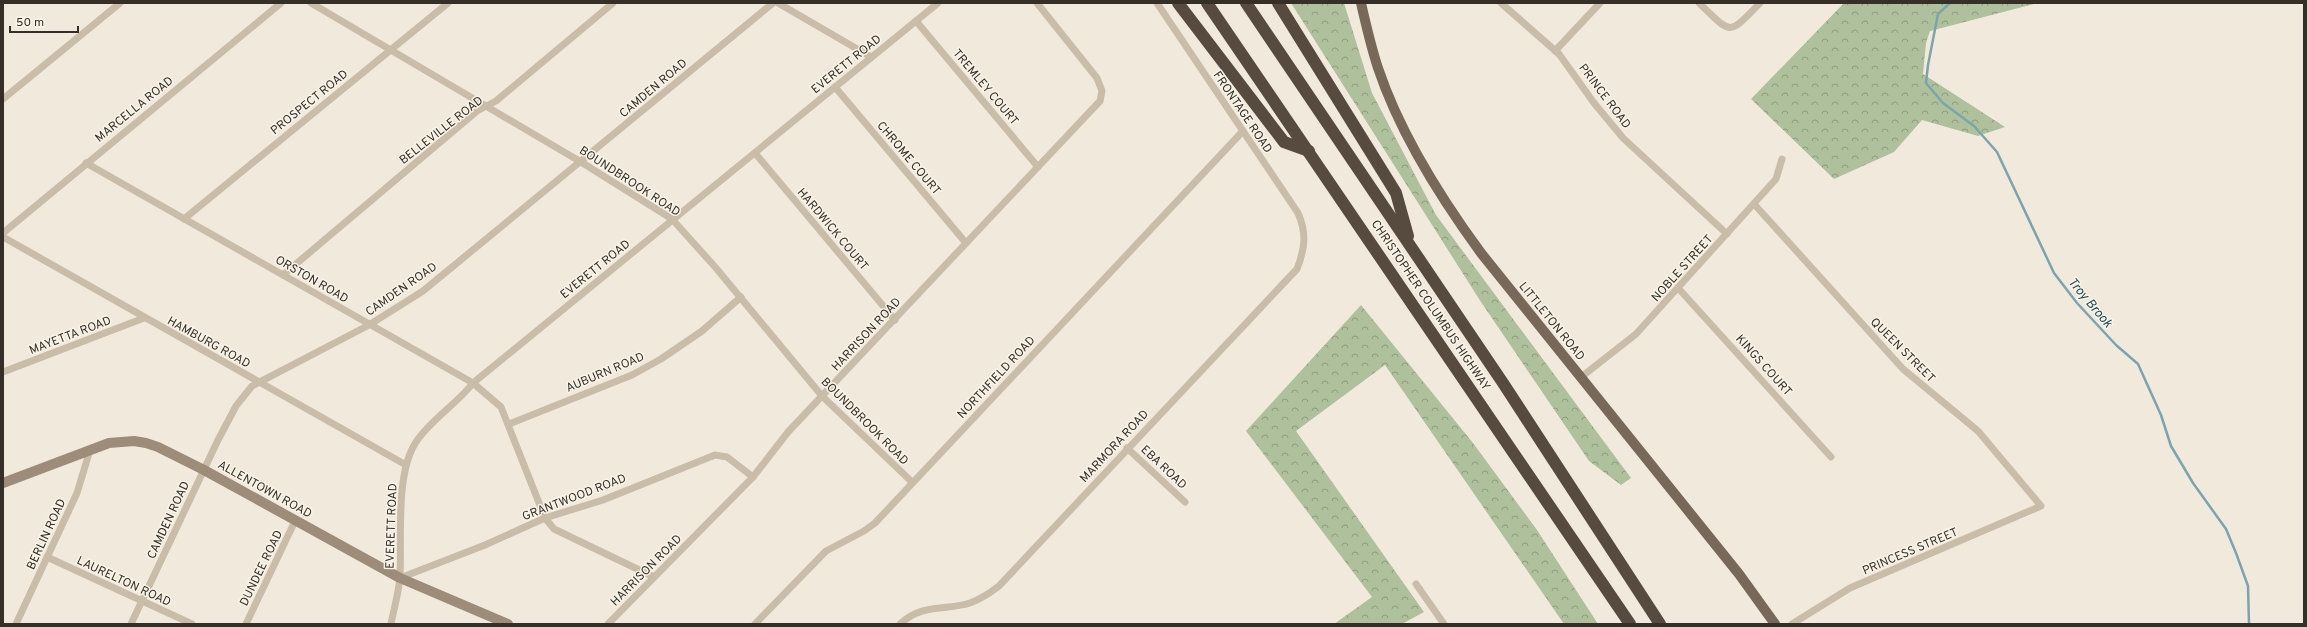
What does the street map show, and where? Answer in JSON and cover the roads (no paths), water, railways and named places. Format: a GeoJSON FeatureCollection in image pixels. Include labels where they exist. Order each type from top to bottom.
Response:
{"type":"FeatureCollection","features":[{"type":"Feature","properties":{"kind":"highway"},"geometry":{"type":"LineString","coordinates":[[1178,3],[1284,142],[1309,151]]}},
{"type":"Feature","properties":{"kind":"highway","name":"CHRISTOPHER COLUMBUS HIGHWAY"},"geometry":{"type":"LineString","coordinates":[[1208,3],[1630,624]]}},
{"type":"Feature","properties":{"kind":"highway","name":"CHRISTOPHER COLUMBUS HIGHWAY"},"geometry":{"type":"LineString","coordinates":[[1246,3],[1535,431],[1660,624]]}},
{"type":"Feature","properties":{"kind":"highway"},"geometry":{"type":"LineString","coordinates":[[1278,3],[1396,193],[1410,245]]}},
{"type":"Feature","properties":{"kind":"main road","name":"LITTLETON ROAD"},"geometry":{"type":"LineString","coordinates":[[1362,3],[1378,70],[1410,141],[1436,188],[1481,253],[1739,574],[1776,624]]}},
{"type":"Feature","properties":{"kind":"street"},"geometry":{"type":"LineString","coordinates":[[3,99],[120,3]]}},
{"type":"Feature","properties":{"kind":"street","name":"MARCELLA ROAD"},"geometry":{"type":"LineString","coordinates":[[3,233],[281,3]]}},
{"type":"Feature","properties":{"kind":"street","name":"BOUNDBROOK ROAD"},"geometry":{"type":"LineString","coordinates":[[311,3],[581,162],[672,219],[741,297],[822,396],[912,482]]}},
{"type":"Feature","properties":{"kind":"street","name":"PROSPECT ROAD"},"geometry":{"type":"LineString","coordinates":[[184,219],[448,3]]}},
{"type":"Feature","properties":{"kind":"street","name":"BELLEVILLE ROAD"},"geometry":{"type":"LineString","coordinates":[[283,274],[486,106],[496,101],[613,3]]}},
{"type":"Feature","properties":{"kind":"street","name":"CAMDEN ROAD"},"geometry":{"type":"LineString","coordinates":[[131,624],[236,406],[252,386],[369,325],[423,291],[773,3]]}},
{"type":"Feature","properties":{"kind":"street"},"geometry":{"type":"LineString","coordinates":[[778,3],[871,57]]}},
{"type":"Feature","properties":{"kind":"street","name":"EVERETT ROAD"},"geometry":{"type":"LineString","coordinates":[[391,624],[400,578],[403,495],[406,464],[417,441],[473,383],[938,3]]}},
{"type":"Feature","properties":{"kind":"street","name":"HARRISON ROAD"},"geometry":{"type":"LineString","coordinates":[[608,624],[753,477],[788,432],[1100,101],[1102,90],[1097,78],[1037,3]]}},
{"type":"Feature","properties":{"kind":"street","name":"FRONTAGE ROAD"},"geometry":{"type":"LineString","coordinates":[[1157,3],[1298,213],[1305,235]]}},
{"type":"Feature","properties":{"kind":"street","name":"PRINCE ROAD"},"geometry":{"type":"LineString","coordinates":[[1501,3],[1555,51],[1623,138],[1727,234]]}},
{"type":"Feature","properties":{"kind":"street"},"geometry":{"type":"LineString","coordinates":[[1555,51],[1600,3]]}},
{"type":"Feature","properties":{"kind":"street"},"geometry":{"type":"LineString","coordinates":[[1699,3],[1725,28],[1731,29],[1741,23],[1760,3]]}},
{"type":"Feature","properties":{"kind":"street","name":"TREMLEY COURT"},"geometry":{"type":"LineString","coordinates":[[916,21],[1038,167]]}},
{"type":"Feature","properties":{"kind":"street","name":"CHROME COURT"},"geometry":{"type":"LineString","coordinates":[[835,87],[966,243]]}},
{"type":"Feature","properties":{"kind":"street","name":"NORTHFIELD ROAD"},"geometry":{"type":"LineString","coordinates":[[755,624],[826,551],[864,531],[874,522],[1243,131]]}},
{"type":"Feature","properties":{"kind":"street","name":"HARDWICK COURT"},"geometry":{"type":"LineString","coordinates":[[755,153],[895,320]]}},
{"type":"Feature","properties":{"kind":"street","name":"NOBLE STREET"},"geometry":{"type":"LineString","coordinates":[[1580,378],[1636,334],[1679,289],[1776,179],[1782,159]]}},
{"type":"Feature","properties":{"kind":"street","name":"ORSTON ROAD"},"geometry":{"type":"LineString","coordinates":[[86,163],[473,383],[501,407],[545,518]]}},
{"type":"Feature","properties":{"kind":"street","name":"QUEEN STREET"},"geometry":{"type":"LineString","coordinates":[[1754,204],[1903,369],[1978,430],[2041,506]]}},
{"type":"Feature","properties":{"kind":"street","name":"MARMORA ROAD"},"geometry":{"type":"LineString","coordinates":[[900,624],[918,612],[969,603],[988,594],[999,586],[1127,448],[1296,270],[1304,251],[1305,235]]}},
{"type":"Feature","properties":{"kind":"street","name":"HAMBURG ROAD"},"geometry":{"type":"LineString","coordinates":[[3,237],[144,318],[406,464]]}},
{"type":"Feature","properties":{"kind":"street","name":"KINGS COURT"},"geometry":{"type":"LineString","coordinates":[[1679,289],[1831,457]]}},
{"type":"Feature","properties":{"kind":"street","name":"AUBURN ROAD"},"geometry":{"type":"LineString","coordinates":[[509,424],[632,375],[661,359],[702,331],[741,297]]}},
{"type":"Feature","properties":{"kind":"street","name":"MAYETTA ROAD"},"geometry":{"type":"LineString","coordinates":[[3,372],[144,318]]}},
{"type":"Feature","properties":{"kind":"street","name":"ALLENTOWN ROAD"},"geometry":{"type":"LineString","coordinates":[[3,483],[90,450],[121,441],[146,443],[158,446],[400,578],[508,624]]}},
{"type":"Feature","properties":{"kind":"street","name":"EBA ROAD"},"geometry":{"type":"LineString","coordinates":[[1127,448],[1185,502]]}},
{"type":"Feature","properties":{"kind":"street","name":"BERLIN ROAD"},"geometry":{"type":"LineString","coordinates":[[16,624],[77,493],[90,450]]}},
{"type":"Feature","properties":{"kind":"street","name":"GRANTWOOD ROAD"},"geometry":{"type":"LineString","coordinates":[[400,578],[485,545],[545,518],[603,500],[715,455],[727,457],[753,477]]}},
{"type":"Feature","properties":{"kind":"street","name":"PRINCESS STREET"},"geometry":{"type":"LineString","coordinates":[[1792,624],[1850,588],[2041,506]]}},
{"type":"Feature","properties":{"kind":"street"},"geometry":{"type":"LineString","coordinates":[[545,518],[554,529],[654,577]]}},
{"type":"Feature","properties":{"kind":"street","name":"DUNDEE ROAD"},"geometry":{"type":"LineString","coordinates":[[246,624],[295,521]]}},
{"type":"Feature","properties":{"kind":"street","name":"LAURELTON ROAD"},"geometry":{"type":"LineString","coordinates":[[47,557],[192,624]]}},
{"type":"Feature","properties":{"kind":"street"},"geometry":{"type":"LineString","coordinates":[[1416,584],[1444,624]]}},
{"type":"Feature","properties":{"kind":"waterway","name":"Troy Brook"},"geometry":{"type":"LineString","coordinates":[[1950,3],[1938,14],[1926,83],[1943,103],[1974,126],[1997,152],[2054,273],[2077,303],[2116,345],[2138,364],[2161,415],[2171,446],[2193,483],[2226,529],[2248,586],[2249,624]]}}]}
